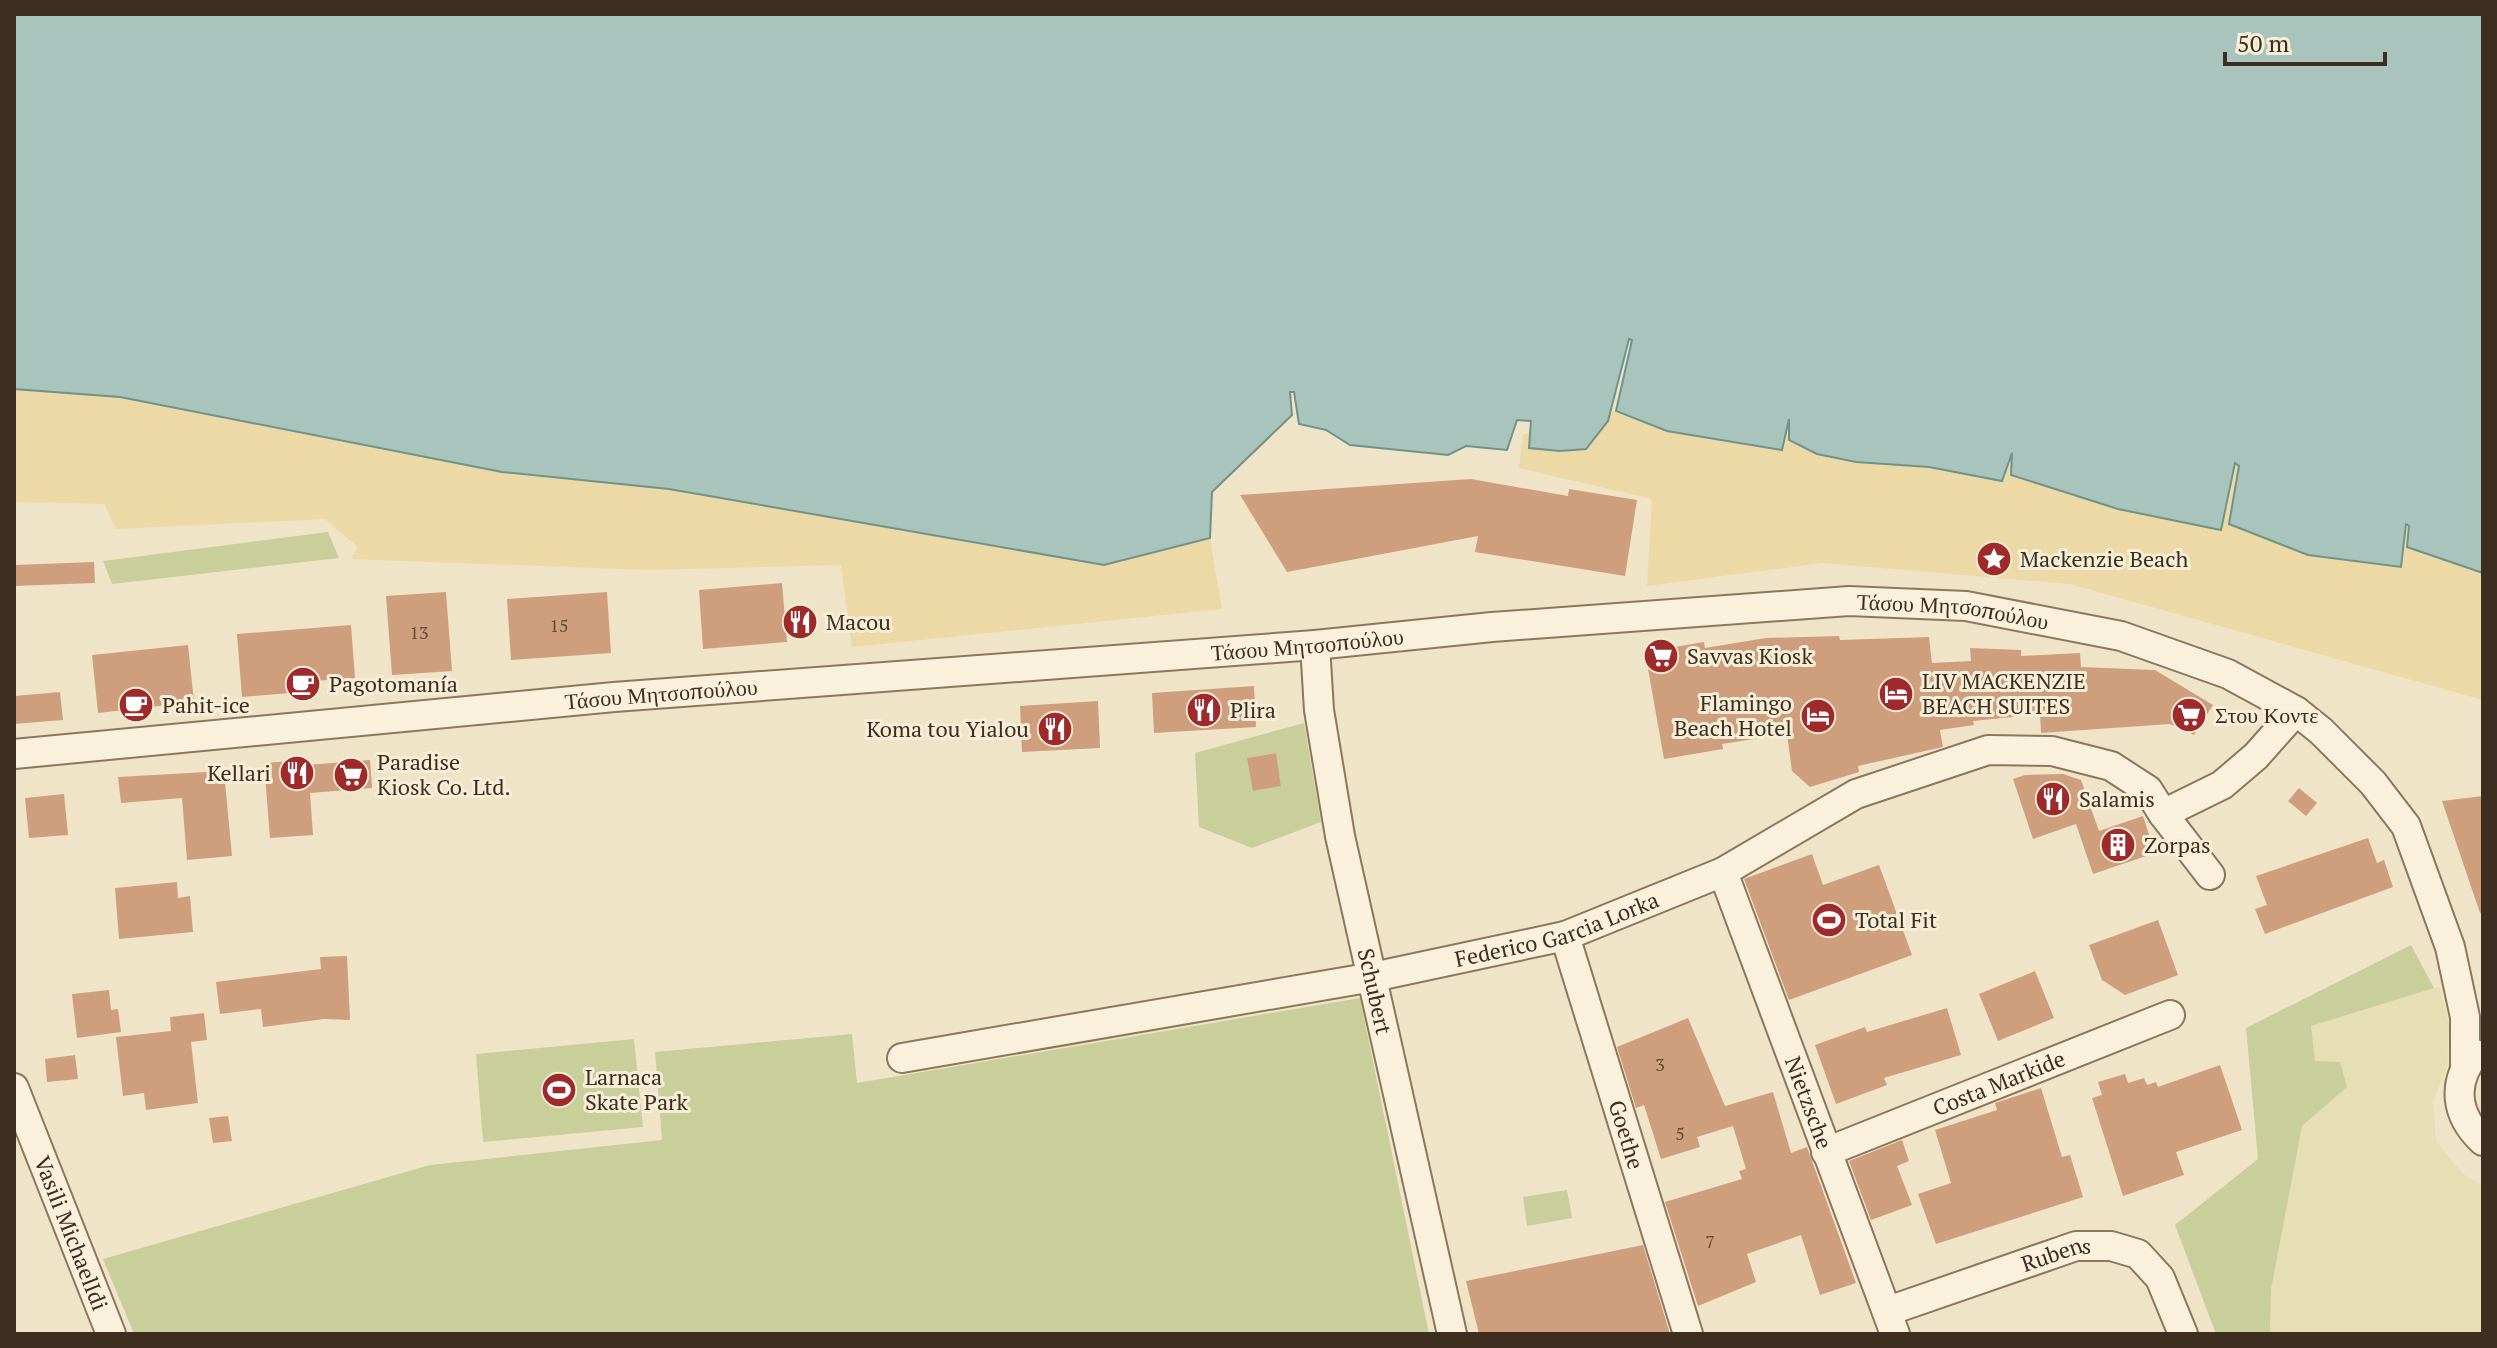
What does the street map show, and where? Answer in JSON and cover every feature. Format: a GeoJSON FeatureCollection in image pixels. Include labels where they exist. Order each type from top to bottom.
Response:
{"type":"FeatureCollection","features":[{"type":"Feature","properties":{"kind":"street","name":"Τάσου Μητσοπούλου"},"geometry":{"type":"LineString","coordinates":[[14,754],[614,697],[1315,645],[1492,627],[1849,601],[1966,606],[2121,636],[2228,674],[2296,711],[2348,757],[2406,826],[2450,947],[2474,1058],[2459,1088],[2460,1109],[2469,1128],[2483,1141]]}},
{"type":"Feature","properties":{"kind":"street","name":"Schubert"},"geometry":{"type":"LineString","coordinates":[[1315,645],[1319,710],[1336,811],[1452,1334]]}},
{"type":"Feature","properties":{"kind":"street"},"geometry":{"type":"LineString","coordinates":[[2163,814],[2222,785],[2256,756],[2296,711]]}},
{"type":"Feature","properties":{"kind":"street","name":"Federico Garcia Lorka"},"geometry":{"type":"LineString","coordinates":[[902,1058],[1373,977],[1565,936],[1723,872],[1856,794],[1988,750],[2052,751],[2111,766],[2148,790],[2210,875]]}},
{"type":"Feature","properties":{"kind":"street","name":"Nietzsche"},"geometry":{"type":"LineString","coordinates":[[1723,872],[1892,1322]]}},
{"type":"Feature","properties":{"kind":"street","name":"Goethe"},"geometry":{"type":"LineString","coordinates":[[1565,936],[1688,1334]]}},
{"type":"Feature","properties":{"kind":"street","name":"Τάσου Μητσοπούλου"},"geometry":{"type":"LineString","coordinates":[[2450,947],[2483,1002]]}},
{"type":"Feature","properties":{"kind":"street","name":"Costa Markide"},"geometry":{"type":"LineString","coordinates":[[1826,1152],[2170,1015]]}},
{"type":"Feature","properties":{"kind":"street","name":"Vasili MichaelIdi"},"geometry":{"type":"LineString","coordinates":[[14,1088],[111,1334]]}},
{"type":"Feature","properties":{"kind":"street","name":"Rubens"},"geometry":{"type":"LineString","coordinates":[[1892,1322],[2076,1246],[2111,1246],[2138,1254],[2160,1278],[2183,1334]]}},
{"type":"Feature","properties":{"kind":"shaded area"},"geometry":{"type":"Polygon","coordinates":[[[2439,986],[2449,1024],[2447,1069],[2433,1100],[2436,1141],[2463,1174],[2483,1186],[2483,1334],[2270,1334],[2271,1290],[2302,1125],[2347,1087],[2315,1061],[2311,1026],[2439,986]]]}},
{"type":"Feature","properties":{"kind":"green space"},"geometry":{"type":"Polygon","coordinates":[[[328,532],[339,558],[112,584],[103,561],[328,532]]]}},
{"type":"Feature","properties":{"kind":"green space"},"geometry":{"type":"Polygon","coordinates":[[[1304,723],[1321,822],[1252,848],[1199,827],[1195,753],[1304,723]],[[1275,753],[1248,758],[1254,791],[1281,785],[1275,753]]]}},
{"type":"Feature","properties":{"kind":"green space"},"geometry":{"type":"Polygon","coordinates":[[[2411,945],[2434,988],[2311,1026],[2315,1061],[2340,1062],[2347,1087],[2302,1126],[2271,1290],[2270,1334],[2216,1334],[2175,1225],[2258,1159],[2246,1028],[2411,945]]]}},
{"type":"Feature","properties":{"kind":"green space"},"geometry":{"type":"Polygon","coordinates":[[[1360,998],[1429,1334],[134,1334],[103,1259],[430,1165],[662,1140],[655,1052],[852,1034],[857,1083],[1360,998]]]}},
{"type":"Feature","properties":{"kind":"green space","name":"Larnaca Skate Park"},"geometry":{"type":"Polygon","coordinates":[[[634,1039],[643,1127],[483,1142],[476,1054],[634,1039]]]}},
{"type":"Feature","properties":{"kind":"green space"},"geometry":{"type":"Polygon","coordinates":[[[1567,1190],[1572,1218],[1527,1226],[1523,1197],[1567,1190]]]}},
{"type":"Feature","properties":{"kind":"sand"},"geometry":{"type":"Polygon","coordinates":[[[14,306],[1292,415],[1212,492],[1210,538],[1222,609],[852,647],[841,565],[647,570],[351,559],[358,547],[325,519],[116,529],[104,504],[14,502],[14,306]]]}},
{"type":"Feature","properties":{"kind":"sand","name":"Mackenzie Beach"},"geometry":{"type":"Polygon","coordinates":[[[1616,411],[1667,431],[1782,450],[1789,418],[1856,462],[1929,467],[2002,481],[2009,454],[2013,453],[2011,475],[2221,530],[2234,463],[2239,465],[2229,524],[2400,567],[2406,524],[2409,525],[2407,547],[2483,573],[2483,700],[2070,584],[1822,563],[1647,586],[1652,499],[1519,468],[1523,434],[1616,411]]]}},
{"type":"Feature","properties":{"kind":"water"},"geometry":{"type":"Polygon","coordinates":[[[14,14],[2483,14],[2483,573],[2407,547],[2409,526],[2406,524],[2401,567],[2308,555],[2229,524],[2239,466],[2235,463],[2221,530],[2118,509],[2011,475],[2012,453],[2002,481],[1929,467],[1856,462],[1817,454],[1789,440],[1789,419],[1782,450],[1667,431],[1616,411],[1632,340],[1629,339],[1608,421],[1586,449],[1560,451],[1529,448],[1531,421],[1517,420],[1507,450],[1466,446],[1448,455],[1350,445],[1326,430],[1299,424],[1294,392],[1290,392],[1292,415],[1212,492],[1210,538],[1104,565],[669,489],[502,472],[120,397],[14,389],[14,14]]]}},
{"type":"Feature","properties":{"kind":"building"},"geometry":{"type":"Polygon","coordinates":[[[1471,479],[1568,496],[1569,489],[1637,500],[1625,576],[1475,552],[1478,536],[1287,572],[1240,495],[1471,479]]]}},
{"type":"Feature","properties":{"kind":"building"},"geometry":{"type":"Polygon","coordinates":[[[94,562],[95,583],[14,586],[14,565],[94,562]]]}},
{"type":"Feature","properties":{"kind":"building"},"geometry":{"type":"Polygon","coordinates":[[[782,583],[787,642],[703,649],[699,590],[782,583]]]}},
{"type":"Feature","properties":{"kind":"building"},"geometry":{"type":"Polygon","coordinates":[[[446,592],[452,671],[392,675],[386,596],[446,592]]]}},
{"type":"Feature","properties":{"kind":"building"},"geometry":{"type":"Polygon","coordinates":[[[607,592],[611,653],[511,660],[507,599],[607,592]]]}},
{"type":"Feature","properties":{"kind":"building"},"geometry":{"type":"Polygon","coordinates":[[[351,625],[355,678],[314,681],[315,691],[242,697],[237,634],[351,625]]]}},
{"type":"Feature","properties":{"kind":"building"},"geometry":{"type":"Polygon","coordinates":[[[1839,636],[1840,640],[1929,637],[1932,663],[1971,661],[1970,648],[2021,650],[2021,656],[2080,653],[2081,667],[2155,670],[2213,705],[2194,735],[2170,724],[2041,733],[2040,714],[1973,721],[1974,725],[1940,730],[1943,747],[1858,766],[1859,772],[1810,787],[1792,771],[1787,734],[1722,744],[1723,749],[1664,759],[1645,652],[1704,642],[1705,648],[1766,638],[1839,636]]]}},
{"type":"Feature","properties":{"kind":"building"},"geometry":{"type":"Polygon","coordinates":[[[188,645],[194,702],[98,713],[92,655],[188,645]]]}},
{"type":"Feature","properties":{"kind":"building","name":"Plira"},"geometry":{"type":"Polygon","coordinates":[[[1254,686],[1256,727],[1154,733],[1152,693],[1254,686]]]}},
{"type":"Feature","properties":{"kind":"building"},"geometry":{"type":"Polygon","coordinates":[[[60,692],[63,720],[14,724],[14,696],[60,692]]]}},
{"type":"Feature","properties":{"kind":"building"},"geometry":{"type":"Polygon","coordinates":[[[1098,701],[1100,748],[1022,752],[1020,706],[1098,701]]]}},
{"type":"Feature","properties":{"kind":"building"},"geometry":{"type":"Polygon","coordinates":[[[1276,753],[1281,786],[1253,791],[1247,758],[1276,753]]]}},
{"type":"Feature","properties":{"kind":"building"},"geometry":{"type":"Polygon","coordinates":[[[307,760],[307,765],[370,760],[372,788],[310,793],[313,835],[270,838],[264,763],[307,760]]]}},
{"type":"Feature","properties":{"kind":"building"},"geometry":{"type":"Polygon","coordinates":[[[224,771],[232,856],[187,860],[182,798],[121,803],[118,777],[224,771]]]}},
{"type":"Feature","properties":{"kind":"building"},"geometry":{"type":"Polygon","coordinates":[[[2063,774],[2081,780],[2099,831],[2143,816],[2155,853],[2093,874],[2076,824],[2033,839],[2013,779],[2025,775],[2063,774]]]}},
{"type":"Feature","properties":{"kind":"building"},"geometry":{"type":"Polygon","coordinates":[[[2299,788],[2317,803],[2306,816],[2288,801],[2299,788]]]}},
{"type":"Feature","properties":{"kind":"building"},"geometry":{"type":"Polygon","coordinates":[[[64,794],[68,835],[29,838],[25,798],[64,794]]]}},
{"type":"Feature","properties":{"kind":"building"},"geometry":{"type":"Polygon","coordinates":[[[2483,796],[2483,912],[2480,913],[2442,801],[2483,796]]]}},
{"type":"Feature","properties":{"kind":"building"},"geometry":{"type":"Polygon","coordinates":[[[2368,838],[2377,863],[2384,860],[2393,887],[2265,934],[2255,909],[2267,905],[2256,876],[2368,838]]]}},
{"type":"Feature","properties":{"kind":"building","name":"Total Fit"},"geometry":{"type":"Polygon","coordinates":[[[1812,854],[1823,885],[1879,865],[1912,955],[1789,1000],[1744,879],[1812,854]]]}},
{"type":"Feature","properties":{"kind":"building"},"geometry":{"type":"Polygon","coordinates":[[[177,882],[178,898],[190,896],[193,932],[119,939],[115,888],[177,882]]]}},
{"type":"Feature","properties":{"kind":"building"},"geometry":{"type":"Polygon","coordinates":[[[2158,920],[2178,975],[2125,995],[2102,980],[2089,945],[2158,920]]]}},
{"type":"Feature","properties":{"kind":"building"},"geometry":{"type":"Polygon","coordinates":[[[347,956],[350,1020],[324,1019],[263,1027],[261,1009],[220,1014],[216,982],[321,969],[320,957],[347,956]]]}},
{"type":"Feature","properties":{"kind":"building"},"geometry":{"type":"Polygon","coordinates":[[[2035,971],[2054,1018],[1998,1041],[1979,994],[2035,971]]]}},
{"type":"Feature","properties":{"kind":"building"},"geometry":{"type":"Polygon","coordinates":[[[109,990],[111,1010],[118,1009],[121,1032],[77,1038],[72,994],[109,990]]]}},
{"type":"Feature","properties":{"kind":"building"},"geometry":{"type":"Polygon","coordinates":[[[1947,1008],[1961,1055],[1884,1078],[1887,1085],[1836,1104],[1815,1045],[1865,1027],[1867,1032],[1947,1008]]]}},
{"type":"Feature","properties":{"kind":"building"},"geometry":{"type":"Polygon","coordinates":[[[204,1013],[207,1040],[191,1042],[198,1103],[146,1110],[144,1093],[123,1096],[116,1037],[171,1031],[170,1017],[204,1013]]]}},
{"type":"Feature","properties":{"kind":"building"},"geometry":{"type":"Polygon","coordinates":[[[1688,1018],[1725,1106],[1773,1092],[1791,1153],[1807,1147],[1856,1283],[1820,1295],[1801,1235],[1747,1254],[1756,1282],[1698,1306],[1665,1202],[1742,1179],[1739,1171],[1746,1169],[1733,1126],[1697,1137],[1700,1147],[1661,1159],[1644,1105],[1636,1108],[1617,1047],[1688,1018]]]}},
{"type":"Feature","properties":{"kind":"building"},"geometry":{"type":"Polygon","coordinates":[[[75,1055],[78,1079],[47,1082],[45,1059],[75,1055]]]}},
{"type":"Feature","properties":{"kind":"building"},"geometry":{"type":"Polygon","coordinates":[[[2220,1065],[2242,1130],[2176,1152],[2184,1175],[2123,1196],[2092,1098],[2102,1095],[2098,1082],[2125,1074],[2128,1083],[2144,1078],[2147,1085],[2156,1082],[2158,1087],[2220,1065]]]}},
{"type":"Feature","properties":{"kind":"building"},"geometry":{"type":"Polygon","coordinates":[[[2041,1088],[2062,1157],[2070,1155],[2083,1197],[1936,1244],[1918,1194],[1951,1183],[1935,1130],[1997,1110],[1995,1103],[2041,1088]]]}},
{"type":"Feature","properties":{"kind":"building"},"geometry":{"type":"Polygon","coordinates":[[[228,1116],[232,1141],[213,1143],[209,1118],[228,1116]]]}},
{"type":"Feature","properties":{"kind":"building"},"geometry":{"type":"Polygon","coordinates":[[[1902,1140],[1909,1161],[1897,1166],[1912,1205],[1871,1220],[1849,1161],[1902,1140]]]}},
{"type":"Feature","properties":{"kind":"building"},"geometry":{"type":"Polygon","coordinates":[[[1643,1245],[1670,1334],[1479,1334],[1466,1281],[1643,1245]]]}},
{"type":"Feature","properties":{"kind":"place","name":"Mackenzie Beach"},"geometry":{"type":"Point","coordinates":[1994,559]}},
{"type":"Feature","properties":{"kind":"place","name":"Macou"},"geometry":{"type":"Point","coordinates":[800,622]}},
{"type":"Feature","properties":{"kind":"place","name":"Savvas Kiosk"},"geometry":{"type":"Point","coordinates":[1661,656]}},
{"type":"Feature","properties":{"kind":"place","name":"Pagotomanía"},"geometry":{"type":"Point","coordinates":[303,684]}},
{"type":"Feature","properties":{"kind":"place","name":"LIV MACKENZIE BEACH SUITES"},"geometry":{"type":"Point","coordinates":[1896,694]}},
{"type":"Feature","properties":{"kind":"place","name":"Pahit-ice"},"geometry":{"type":"Point","coordinates":[136,705]}},
{"type":"Feature","properties":{"kind":"place","name":"Plira"},"geometry":{"type":"Point","coordinates":[1204,710]}},
{"type":"Feature","properties":{"kind":"place","name":"Στου Κοντε"},"geometry":{"type":"Point","coordinates":[2189,715]}},
{"type":"Feature","properties":{"kind":"place","name":"Flamingo Beach Hotel"},"geometry":{"type":"Point","coordinates":[1818,716]}},
{"type":"Feature","properties":{"kind":"place","name":"Koma tou Yialou"},"geometry":{"type":"Point","coordinates":[1055,729]}},
{"type":"Feature","properties":{"kind":"place","name":"Kellari"},"geometry":{"type":"Point","coordinates":[297,773]}},
{"type":"Feature","properties":{"kind":"place","name":"Paradise Kiosk Co. Ltd."},"geometry":{"type":"Point","coordinates":[351,775]}},
{"type":"Feature","properties":{"kind":"place","name":"Salamis"},"geometry":{"type":"Point","coordinates":[2053,799]}},
{"type":"Feature","properties":{"kind":"place","name":"Zorpas"},"geometry":{"type":"Point","coordinates":[2118,845]}},
{"type":"Feature","properties":{"kind":"place","name":"Total Fit"},"geometry":{"type":"Point","coordinates":[1829,920]}},
{"type":"Feature","properties":{"kind":"place","name":"Larnaca Skate Park"},"geometry":{"type":"Point","coordinates":[559,1090]}}]}
